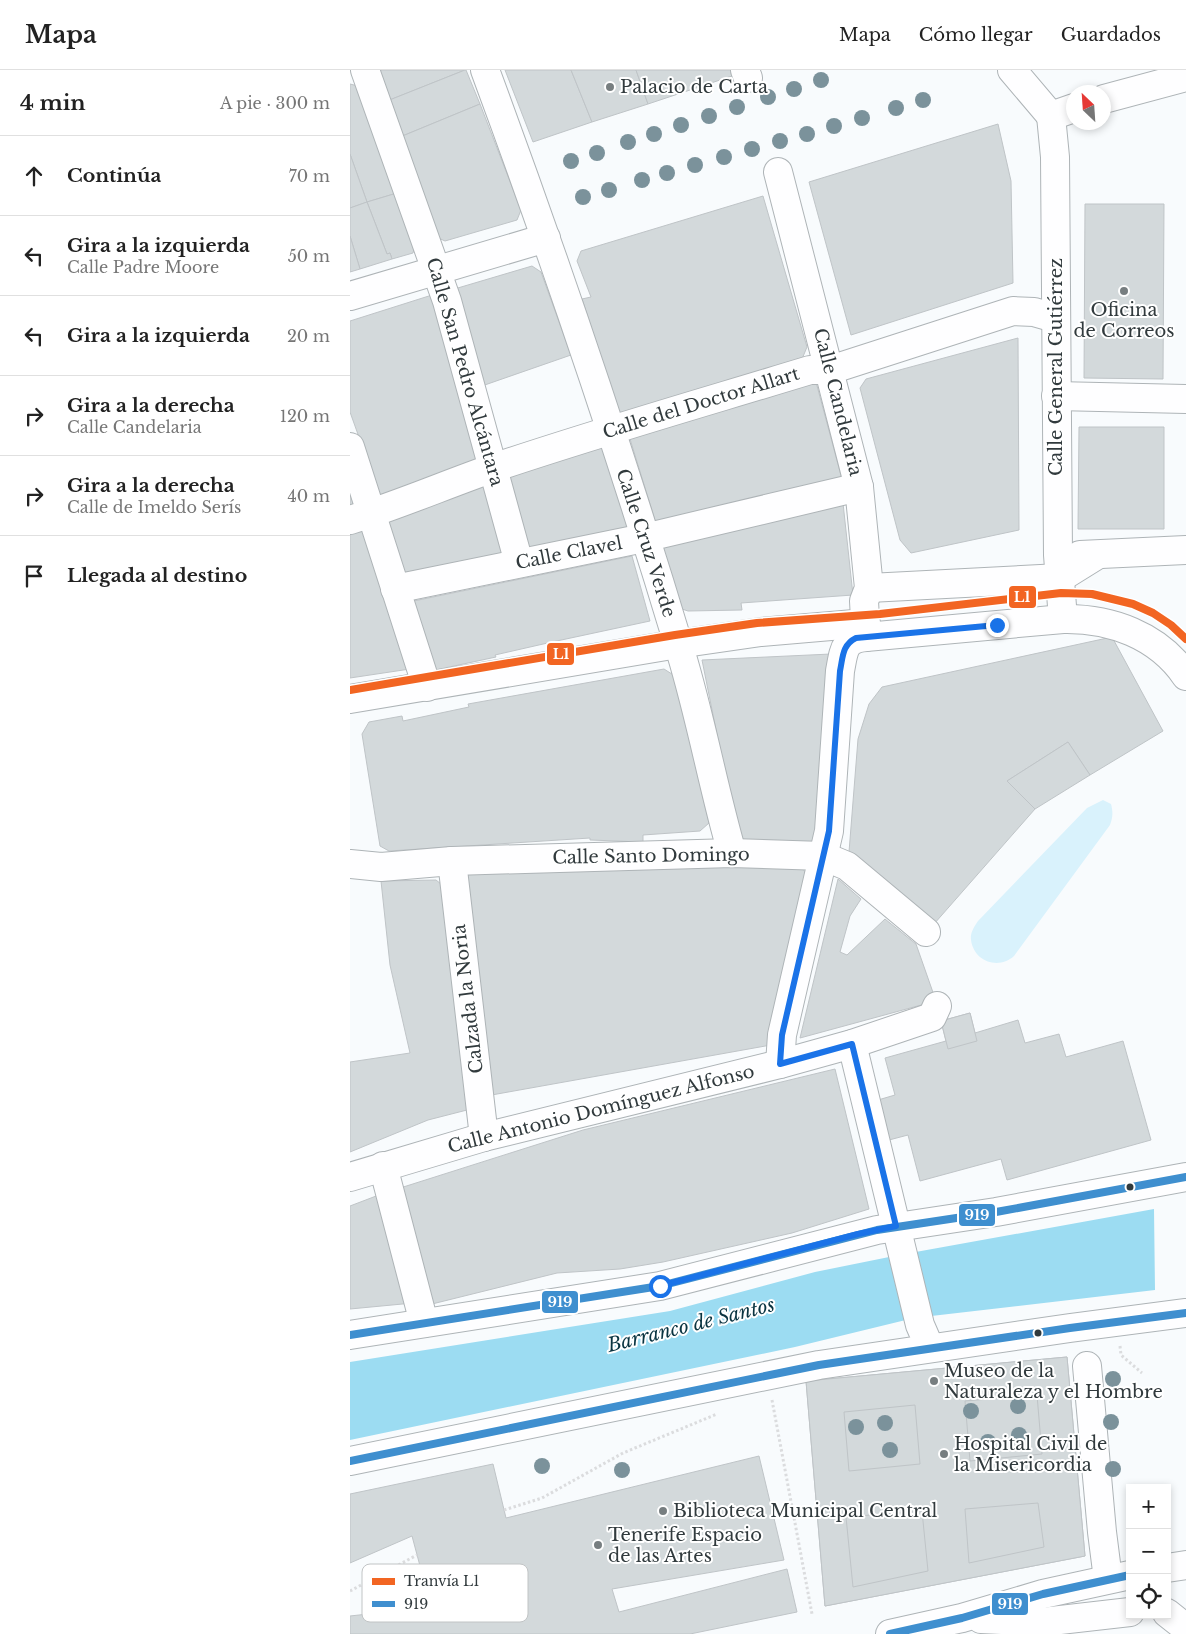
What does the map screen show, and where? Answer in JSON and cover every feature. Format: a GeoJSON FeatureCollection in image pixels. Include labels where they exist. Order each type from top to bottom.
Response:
{"type":"FeatureCollection","features":[{"type":"Feature","properties":{"kind":"street","name":"Calle San Pedro Alcántara"},"geometry":{"type":"LineString","coordinates":[[365,70],[447,301],[519,563]]}},
{"type":"Feature","properties":{"kind":"street","name":"Calle Cruz Verde"},"geometry":{"type":"LineString","coordinates":[[485,70],[546,238],[678,644],[732,853]]}},
{"type":"Feature","properties":{"kind":"street"},"geometry":{"type":"LineString","coordinates":[[1012,70],[1062,112]]}},
{"type":"Feature","properties":{"kind":"street"},"geometry":{"type":"LineString","coordinates":[[1111,97],[1186,76]]}},
{"type":"Feature","properties":{"kind":"street","name":"Calle General Gutiérrez"},"geometry":{"type":"LineString","coordinates":[[1062,112],[1055,158],[1055,318],[1059,566],[1063,619]]}},
{"type":"Feature","properties":{"kind":"street","name":"Calle Candelaria"},"geometry":{"type":"LineString","coordinates":[[778,172],[859,487],[869,588],[864,601],[860,634],[844,649],[840,671],[829,831],[782,1035],[780,1064]]}},
{"type":"Feature","properties":{"kind":"street"},"geometry":{"type":"LineString","coordinates":[[350,296],[546,238]]}},
{"type":"Feature","properties":{"kind":"street","name":"Calle del Doctor Allart"},"geometry":{"type":"LineString","coordinates":[[361,517],[494,468],[610,430],[810,370],[830,370],[1014,311],[1034,312],[1055,318]]}},
{"type":"Feature","properties":{"kind":"street"},"geometry":{"type":"LineString","coordinates":[[1056,396],[1186,399]]}},
{"type":"Feature","properties":{"kind":"street"},"geometry":{"type":"LineString","coordinates":[[350,447],[361,517],[395,589],[427,687]]}},
{"type":"Feature","properties":{"kind":"street","name":"Calle Clavel"},"geometry":{"type":"LineString","coordinates":[[395,589],[644,538],[859,487]]}},
{"type":"Feature","properties":{"kind":"street"},"geometry":{"type":"LineString","coordinates":[[869,588],[1059,566],[1097,555],[1186,550]]}},
{"type":"Feature","properties":{"kind":"street"},"geometry":{"type":"LineString","coordinates":[[350,700],[678,644],[761,632],[860,634],[1063,619],[1098,621],[1119,626],[1138,634],[1161,650],[1186,676]]}},
{"type":"Feature","properties":{"kind":"street","name":"Calle Santo Domingo"},"geometry":{"type":"LineString","coordinates":[[350,864],[381,867],[452,861],[732,853],[824,856],[847,866],[926,932]]}},
{"type":"Feature","properties":{"kind":"street","name":"Calzada la Noria"},"geometry":{"type":"LineString","coordinates":[[452,861],[484,1136]]}},
{"type":"Feature","properties":{"kind":"street","name":"Calle Antonio Domínguez Alfonso"},"geometry":{"type":"LineString","coordinates":[[350,1177],[484,1136],[780,1064],[852,1044],[932,1017],[937,1006]]}},
{"type":"Feature","properties":{"kind":"street"},"geometry":{"type":"LineString","coordinates":[[852,1044],[898,1235],[925,1336]]}},
{"type":"Feature","properties":{"kind":"street"},"geometry":{"type":"LineString","coordinates":[[383,1166],[424,1323]]}},
{"type":"Feature","properties":{"kind":"street"},"geometry":{"type":"LineString","coordinates":[[350,1335],[660,1286],[858,1234],[898,1235],[996,1212],[1186,1178]]}},
{"type":"Feature","properties":{"kind":"street"},"geometry":{"type":"LineString","coordinates":[[350,1461],[849,1360],[925,1336],[1116,1322],[1186,1312]]}},
{"type":"Feature","properties":{"kind":"street"},"geometry":{"type":"LineString","coordinates":[[890,1634],[962,1618],[1043,1594],[1119,1577],[1102,1532],[1087,1366]]}},
{"type":"Feature","properties":{"kind":"street"},"geometry":{"type":"LineString","coordinates":[[1171,1567],[1186,1565]]}},
{"type":"Feature","properties":{"kind":"street"},"geometry":{"type":"LineString","coordinates":[[962,1618],[1043,1622],[1126,1612]]}},
{"type":"Feature","properties":{"kind":"street"},"geometry":{"type":"LineString","coordinates":[[1171,1616],[1186,1628]]}},
{"type":"Feature","properties":{"kind":"path"},"geometry":{"type":"LineString","coordinates":[[1116,1322],[1121,1355],[1142,1373]]}},
{"type":"Feature","properties":{"kind":"path"},"geometry":{"type":"LineString","coordinates":[[771,1396],[812,1614]]}},
{"type":"Feature","properties":{"kind":"path"},"geometry":{"type":"LineString","coordinates":[[504,1510],[542,1498],[623,1453],[719,1414]]}},
{"type":"Feature","properties":{"kind":"path"},"geometry":{"type":"LineString","coordinates":[[401,1564],[417,1555]]}},
{"type":"Feature","properties":{"kind":"path"},"geometry":{"type":"LineString","coordinates":[[350,1592],[362,1585]]}},
{"type":"Feature","properties":{"kind":"shaded area"},"geometry":{"type":"Polygon","coordinates":[[[1103,800],[1111,804],[1112,819],[1110,825],[1014,956],[1008,960],[995,963],[988,962],[982,958],[973,948],[971,940],[972,932],[978,921],[1087,808],[1103,800]]]}},
{"type":"Feature","properties":{"kind":"water","name":"Barranco de Santos"},"geometry":{"type":"Polygon","coordinates":[[[1154,1209],[1155,1290],[914,1318],[795,1347],[350,1440],[350,1362],[670,1311],[815,1272],[1154,1209]]]}},
{"type":"Feature","properties":{"kind":"building"},"geometry":{"type":"Polygon","coordinates":[[[381,70],[465,70],[387,101],[379,75],[381,70]]]}},
{"type":"Feature","properties":{"kind":"building"},"geometry":{"type":"Polygon","coordinates":[[[466,70],[480,104],[400,137],[387,101],[466,70]]]}},
{"type":"Feature","properties":{"kind":"building"},"geometry":{"type":"Polygon","coordinates":[[[505,70],[571,70],[592,122],[533,142],[505,70]]]}},
{"type":"Feature","properties":{"kind":"building","name":"Palacio de Carta"},"geometry":{"type":"Polygon","coordinates":[[[571,70],[636,70],[648,104],[592,122],[571,70]]]}},
{"type":"Feature","properties":{"kind":"building"},"geometry":{"type":"Polygon","coordinates":[[[636,70],[733,70],[735,75],[648,104],[636,70]]]}},
{"type":"Feature","properties":{"kind":"building"},"geometry":{"type":"Polygon","coordinates":[[[350,84],[362,87],[397,193],[367,202],[350,154],[350,84]]]}},
{"type":"Feature","properties":{"kind":"building"},"geometry":{"type":"Polygon","coordinates":[[[480,104],[521,210],[517,220],[445,241],[434,236],[400,137],[480,104]]]}},
{"type":"Feature","properties":{"kind":"building"},"geometry":{"type":"Polygon","coordinates":[[[998,124],[1011,181],[1013,283],[851,335],[809,182],[998,124]]]}},
{"type":"Feature","properties":{"kind":"building"},"geometry":{"type":"Polygon","coordinates":[[[350,154],[367,202],[350,208],[350,154]]]}},
{"type":"Feature","properties":{"kind":"building"},"geometry":{"type":"Polygon","coordinates":[[[397,193],[415,244],[413,253],[392,259],[390,253],[387,254],[367,202],[397,193]]]}},
{"type":"Feature","properties":{"kind":"building"},"geometry":{"type":"Polygon","coordinates":[[[763,196],[807,347],[802,359],[621,419],[582,299],[591,297],[577,261],[581,251],[763,196]]]}},
{"type":"Feature","properties":{"kind":"building"},"geometry":{"type":"Polygon","coordinates":[[[367,202],[387,254],[390,253],[392,259],[360,269],[350,236],[350,208],[367,202]]]}},
{"type":"Feature","properties":{"kind":"building","name":"Oficina de Correos"},"geometry":{"type":"Polygon","coordinates":[[[1085,204],[1164,204],[1163,379],[1084,378],[1085,204]]]}},
{"type":"Feature","properties":{"kind":"building"},"geometry":{"type":"Polygon","coordinates":[[[350,236],[360,269],[350,272],[350,236]]]}},
{"type":"Feature","properties":{"kind":"building"},"geometry":{"type":"Polygon","coordinates":[[[532,266],[541,272],[571,355],[479,387],[451,290],[532,266]]]}},
{"type":"Feature","properties":{"kind":"building"},"geometry":{"type":"Polygon","coordinates":[[[432,295],[482,462],[380,496],[350,412],[350,321],[432,295]]]}},
{"type":"Feature","properties":{"kind":"building"},"geometry":{"type":"Polygon","coordinates":[[[1018,338],[1019,530],[911,553],[900,540],[860,388],[866,379],[1018,338]]]}},
{"type":"Feature","properties":{"kind":"building"},"geometry":{"type":"Polygon","coordinates":[[[807,378],[816,382],[843,483],[658,530],[630,439],[807,378]]]}},
{"type":"Feature","properties":{"kind":"building"},"geometry":{"type":"Polygon","coordinates":[[[1079,427],[1164,427],[1164,529],[1078,529],[1079,427]]]}},
{"type":"Feature","properties":{"kind":"building"},"geometry":{"type":"Polygon","coordinates":[[[600,446],[610,450],[629,525],[625,533],[527,554],[505,478],[600,446]]]}},
{"type":"Feature","properties":{"kind":"building"},"geometry":{"type":"Polygon","coordinates":[[[487,484],[508,556],[413,577],[402,572],[386,525],[392,514],[487,484]]]}},
{"type":"Feature","properties":{"kind":"building"},"geometry":{"type":"Polygon","coordinates":[[[350,486],[356,504],[350,506],[350,486]]]}},
{"type":"Feature","properties":{"kind":"building"},"geometry":{"type":"Polygon","coordinates":[[[843,503],[853,595],[741,603],[742,610],[688,611],[679,608],[658,543],[843,503]]]}},
{"type":"Feature","properties":{"kind":"building"},"geometry":{"type":"Polygon","coordinates":[[[350,526],[365,528],[410,669],[350,678],[350,526]]]}},
{"type":"Feature","properties":{"kind":"building"},"geometry":{"type":"Polygon","coordinates":[[[632,556],[650,621],[426,672],[404,603],[632,556]]]}},
{"type":"Feature","properties":{"kind":"building"},"geometry":{"type":"Polygon","coordinates":[[[1112,637],[1163,731],[1090,775],[1068,742],[1007,781],[1035,809],[934,924],[849,852],[858,739],[869,704],[882,687],[1112,637]]]}},
{"type":"Feature","properties":{"kind":"building"},"geometry":{"type":"Polygon","coordinates":[[[831,654],[820,846],[744,845],[738,839],[702,660],[831,654]]]}},
{"type":"Feature","properties":{"kind":"building"},"geometry":{"type":"Polygon","coordinates":[[[664,669],[675,676],[709,823],[700,831],[643,835],[643,842],[590,840],[590,838],[389,851],[380,846],[362,734],[369,722],[402,716],[403,721],[469,707],[468,704],[664,669]]]}},
{"type":"Feature","properties":{"kind":"building"},"geometry":{"type":"Polygon","coordinates":[[[1068,742],[1090,775],[1035,809],[1007,781],[1068,742]]]}},
{"type":"Feature","properties":{"kind":"building"},"geometry":{"type":"Polygon","coordinates":[[[799,865],[809,876],[771,1045],[486,1096],[465,880],[470,872],[799,865]]]}},
{"type":"Feature","properties":{"kind":"building"},"geometry":{"type":"Polygon","coordinates":[[[838,879],[861,899],[850,916],[840,952],[847,955],[885,919],[916,944],[936,1001],[800,1038],[838,879]]]}},
{"type":"Feature","properties":{"kind":"building"},"geometry":{"type":"Polygon","coordinates":[[[436,880],[446,888],[467,1110],[428,1120],[350,1152],[350,1062],[410,1053],[390,965],[381,881],[436,880]]]}},
{"type":"Feature","properties":{"kind":"building"},"geometry":{"type":"Polygon","coordinates":[[[970,1013],[975,1033],[1018,1020],[1025,1043],[1059,1034],[1066,1057],[1123,1041],[1151,1140],[1007,1180],[1001,1159],[920,1181],[908,1135],[889,1140],[878,1100],[895,1095],[885,1058],[946,1041],[941,1021],[970,1013]]]}},
{"type":"Feature","properties":{"kind":"building"},"geometry":{"type":"Polygon","coordinates":[[[970,1013],[977,1041],[948,1049],[941,1021],[970,1013]]]}},
{"type":"Feature","properties":{"kind":"building"},"geometry":{"type":"Polygon","coordinates":[[[835,1069],[869,1209],[792,1233],[663,1262],[620,1269],[557,1273],[428,1305],[397,1189],[583,1130],[835,1069]]]}},
{"type":"Feature","properties":{"kind":"building"},"geometry":{"type":"Polygon","coordinates":[[[384,1193],[413,1303],[350,1309],[350,1206],[384,1193]]]}},
{"type":"Feature","properties":{"kind":"building","name":"Hospital Civil de la Misericordia"},"geometry":{"type":"Polygon","coordinates":[[[1067,1357],[1085,1556],[825,1606],[806,1381],[1067,1357]]]}},
{"type":"Feature","properties":{"kind":"building","name":"Hospital Civil de la Misericordia"},"geometry":{"type":"Polygon","coordinates":[[[1067,1357],[1085,1556],[825,1606],[806,1381],[1067,1357]],[[1037,1395],[965,1401],[970,1461],[1042,1454],[1037,1395]],[[915,1405],[844,1412],[849,1471],[920,1464],[915,1405]],[[1038,1503],[965,1509],[969,1563],[1044,1547],[1038,1503]],[[922,1511],[846,1517],[853,1587],[928,1571],[922,1511]]]}},
{"type":"Feature","properties":{"kind":"building","name":"Tenerife Espacio de las Artes"},"geometry":{"type":"Polygon","coordinates":[[[759,1456],[784,1560],[612,1589],[619,1612],[787,1569],[797,1612],[690,1634],[350,1634],[350,1616],[362,1615],[362,1622],[528,1622],[528,1564],[419,1564],[412,1536],[350,1563],[350,1494],[493,1464],[506,1518],[759,1456]]]}},
{"type":"Feature","properties":{"kind":"tram line","name":"L1"},"geometry":{"type":"LineString","coordinates":[[350,690],[757,623],[880,614],[1061,593],[1092,594],[1133,604],[1153,613],[1171,625],[1186,639]]}},
{"type":"Feature","properties":{"kind":"transit line","name":"919"},"geometry":{"type":"LineString","coordinates":[[350,1335],[660,1286],[877,1230],[996,1212],[1186,1177]]}},
{"type":"Feature","properties":{"kind":"transit line","name":"919"},"geometry":{"type":"LineString","coordinates":[[350,1461],[819,1365],[1186,1313]]}},
{"type":"Feature","properties":{"kind":"transit line","name":"919"},"geometry":{"type":"LineString","coordinates":[[890,1634],[962,1618],[1043,1594],[1126,1576]]}},
{"type":"Feature","properties":{"kind":"place","name":"Palacio de Carta"},"geometry":{"type":"Point","coordinates":[610,87]}},
{"type":"Feature","properties":{"kind":"place","name":"Oficina de Correos"},"geometry":{"type":"Point","coordinates":[1124,291]}},
{"type":"Feature","properties":{"kind":"place","name":"Museo de la Naturaleza y el Hombre"},"geometry":{"type":"Point","coordinates":[934,1381]}},
{"type":"Feature","properties":{"kind":"place","name":"Hospital Civil de la Misericordia"},"geometry":{"type":"Point","coordinates":[944,1454]}},
{"type":"Feature","properties":{"kind":"place","name":"Biblioteca Municipal Central"},"geometry":{"type":"Point","coordinates":[663,1511]}},
{"type":"Feature","properties":{"kind":"place","name":"Tenerife Espacio de las Artes"},"geometry":{"type":"Point","coordinates":[598,1545]}},
{"type":"Feature","properties":{"kind":"route"},"geometry":{"type":"LineString","coordinates":[[660,1286],[858,1234],[896,1226],[852,1044],[780,1064],[782,1035],[829,831],[840,671],[844,649],[849,642],[856,638],[997,625]]}}]}
